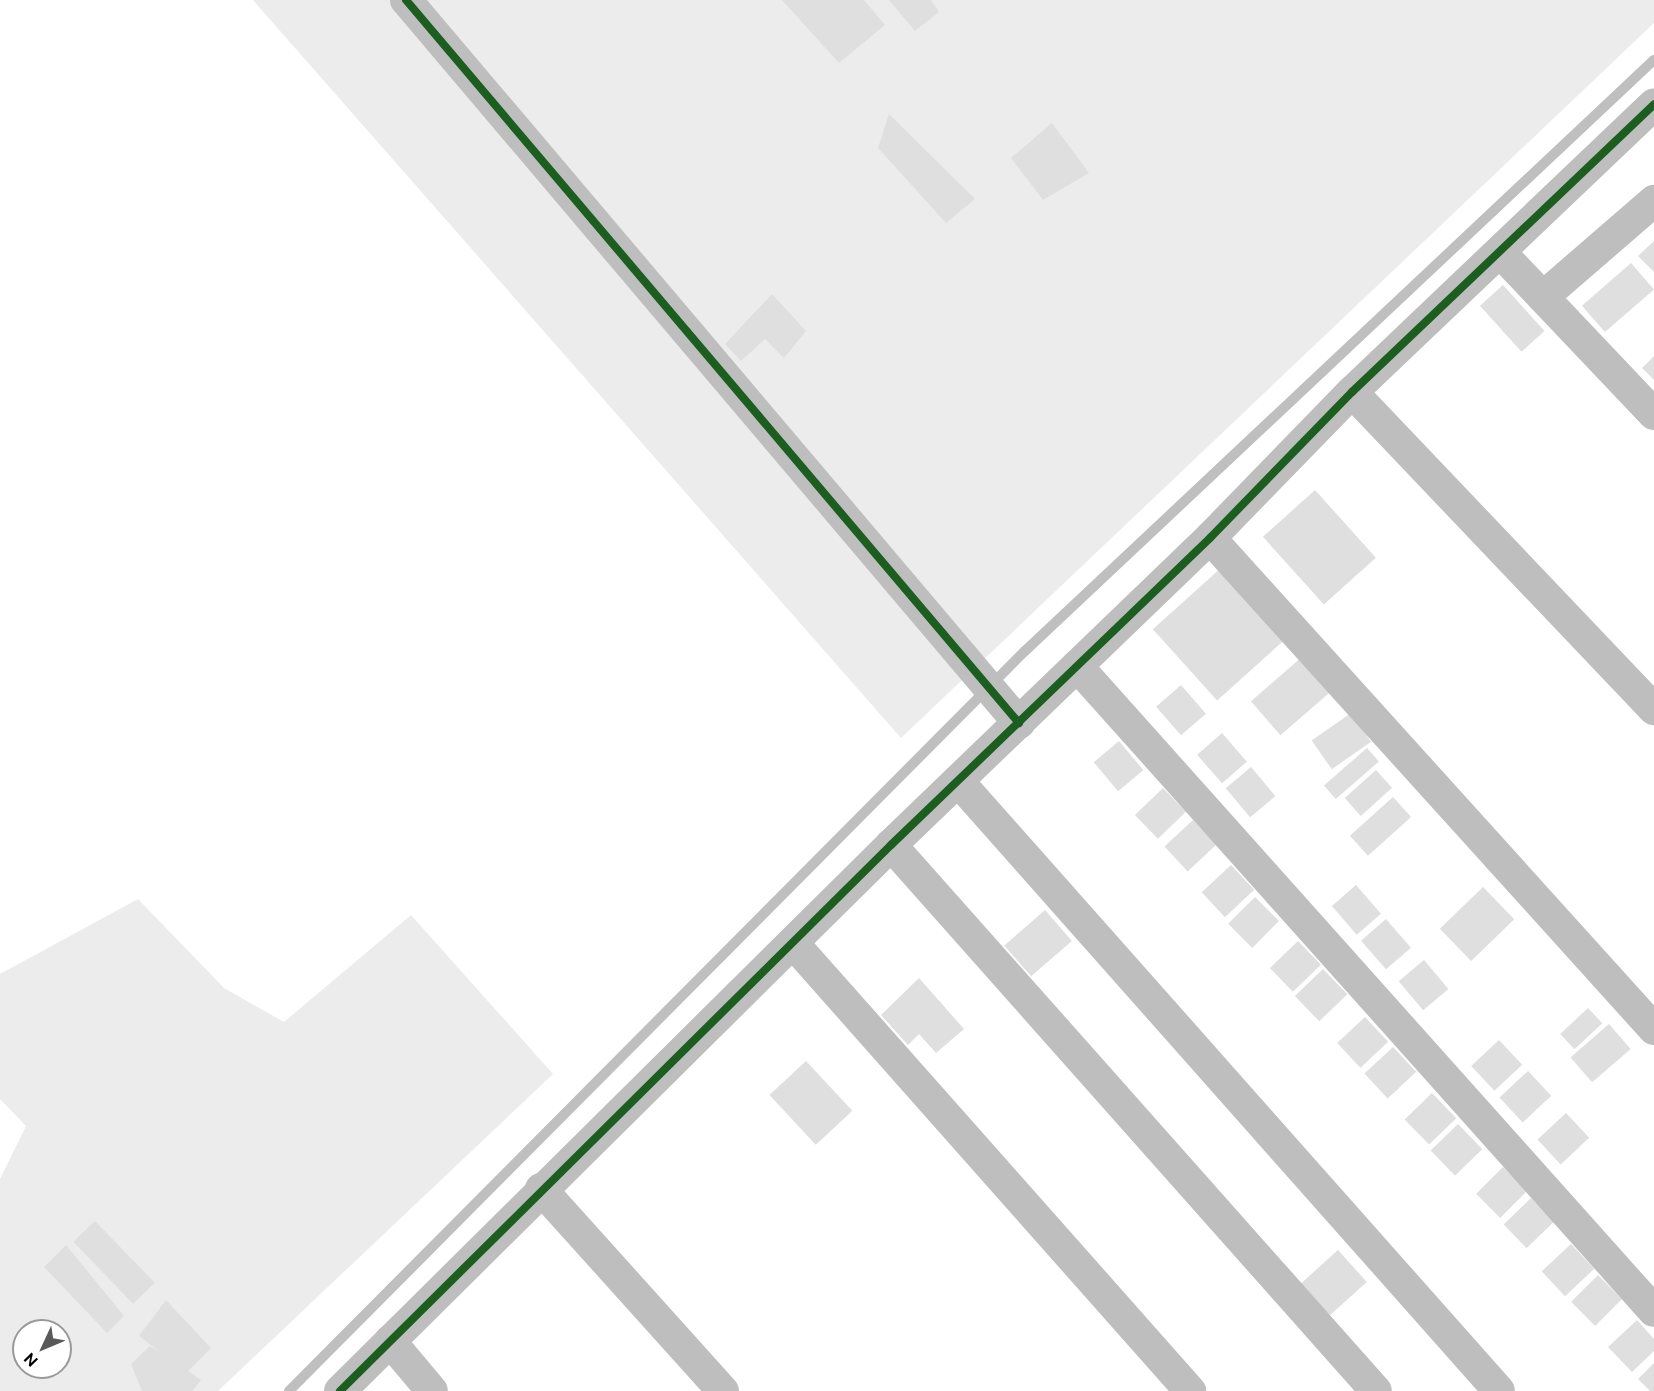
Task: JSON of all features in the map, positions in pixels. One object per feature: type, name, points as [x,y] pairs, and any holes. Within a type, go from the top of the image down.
[{"type":"street","points":[[406,0],[1011,714]]},
{"type":"street","points":[[340,1391],[541,1189],[891,844],[958,781],[1011,714],[1077,666],[1210,538],[1352,392],[1501,253],[1654,104]]},
{"type":"street","points":[[1543,297],[1654,201]]},
{"type":"street","points":[[1501,253],[1654,414]]},
{"type":"street","points":[[1352,392],[1654,709]]},
{"type":"street","points":[[1210,538],[1654,1029]]},
{"type":"street","points":[[1077,666],[1654,1311]]},
{"type":"street","points":[[958,781],[1499,1391]]},
{"type":"street","points":[[891,844],[1376,1391]]},
{"type":"street","points":[[793,943],[1190,1391]]},
{"type":"street","points":[[541,1189],[723,1391]]},
{"type":"street","points":[[390,1341],[432,1391]]},
{"type":"shaded area","points":[[253,0],[1654,0],[1654,23],[901,738]]},
{"type":"shaded area","points":[[138,899],[224,988],[284,1022],[411,915],[553,1074],[218,1391],[0,1391],[0,1179],[26,1126],[0,1099],[0,974]]},
{"type":"building","points":[[782,0],[864,0],[885,25],[839,63]]},
{"type":"building","points":[[889,0],[931,0],[939,12],[915,31]]},
{"type":"building","points":[[889,114],[975,199],[946,223],[878,148]]},
{"type":"building","points":[[1052,123],[1089,173],[1043,200],[1011,158]]},
{"type":"building","points":[[1654,241],[1654,272],[1638,256]]},
{"type":"building","points":[[1631,263],[1654,289],[1605,332],[1582,306]]},
{"type":"building","points":[[1503,285],[1544,331],[1521,352],[1480,306]]},
{"type":"building","points":[[772,294],[806,331],[784,358],[765,339],[741,361],[725,344]]},
{"type":"building","points":[[1654,356],[1654,380],[1642,368]]},
{"type":"building","points":[[1315,490],[1376,558],[1324,604],[1263,537]]},
{"type":"building","points":[[1222,567],[1286,638],[1217,701],[1153,629]]},
{"type":"building","points":[[1303,656],[1333,690],[1280,735],[1251,701]]},
{"type":"building","points":[[1181,685],[1206,714],[1181,735],[1156,707]]},
{"type":"building","points":[[1351,713],[1371,742],[1332,769],[1312,741]]},
{"type":"building","points":[[1222,733],[1247,762],[1222,783],[1197,755]]},
{"type":"building","points":[[1119,741],[1143,770],[1118,791],[1094,762]]},
{"type":"building","points":[[1367,748],[1379,762],[1336,799],[1324,785]]},
{"type":"building","points":[[1251,767],[1275,796],[1250,817],[1226,788]]},
{"type":"building","points":[[1376,770],[1392,788],[1361,816],[1345,798]]},
{"type":"building","points":[[1163,788],[1186,812],[1158,839],[1135,815]]},
{"type":"building","points":[[1393,797],[1411,817],[1368,856],[1350,836]]},
{"type":"building","points":[[1193,820],[1216,845],[1188,871],[1164,847]]},
{"type":"building","points":[[1231,865],[1254,890],[1225,917],[1202,892]]},
{"type":"building","points":[[1356,885],[1381,914],[1357,935],[1332,906]]},
{"type":"building","points":[[1483,887],[1514,919],[1471,961],[1440,929]]},
{"type":"building","points":[[1255,897],[1279,921],[1252,948],[1228,924]]},
{"type":"building","points":[[1045,910],[1072,941],[1031,976],[1004,945]]},
{"type":"building","points":[[1386,919],[1411,948],[1386,969],[1361,941]]},
{"type":"building","points":[[1298,941],[1321,965],[1293,992],[1270,968]]},
{"type":"building","points":[[1424,960],[1448,989],[1423,1010],[1399,981]]},
{"type":"building","points":[[1323,969],[1347,994],[1319,1021],[1295,996]]},
{"type":"building","points":[[919,978],[964,1029],[936,1053],[919,1034],[908,1045],[881,1015]]},
{"type":"building","points":[[1588,1008],[1602,1023],[1575,1049],[1560,1034]]},
{"type":"building","points":[[1365,1017],[1388,1042],[1360,1068],[1337,1043]]},
{"type":"building","points":[[1609,1024],[1631,1049],[1592,1082],[1571,1057]]},
{"type":"building","points":[[1499,1040],[1522,1065],[1494,1091],[1471,1066]]},
{"type":"building","points":[[1393,1047],[1416,1072],[1388,1098],[1364,1074]]},
{"type":"building","points":[[806,1061],[852,1111],[816,1145],[769,1095]]},
{"type":"building","points":[[1528,1071],[1551,1096],[1523,1122],[1499,1098]]},
{"type":"building","points":[[1432,1093],[1456,1118],[1429,1145],[1405,1119]]},
{"type":"building","points":[[1566,1113],[1589,1138],[1561,1164],[1537,1140]]},
{"type":"building","points":[[1458,1124],[1482,1149],[1455,1176],[1431,1150]]},
{"type":"building","points":[[1503,1167],[1527,1191],[1500,1218],[1476,1194]]},
{"type":"building","points":[[1531,1198],[1554,1222],[1527,1248],[1504,1224]]},
{"type":"building","points":[[95,1221],[155,1283],[133,1304],[73,1242]]},
{"type":"building","points":[[1571,1244],[1594,1269],[1565,1296],[1542,1271]]},
{"type":"building","points":[[66,1245],[124,1316],[107,1333],[44,1267]]},
{"type":"building","points":[[1338,1250],[1367,1282],[1330,1315],[1301,1283]]},
{"type":"building","points":[[1598,1275],[1622,1299],[1595,1326],[1571,1302]]},
{"type":"building","points":[[166,1300],[211,1348],[188,1371],[201,1380],[192,1391],[142,1391],[131,1364],[150,1346],[159,1351],[139,1336]]},
{"type":"building","points":[[1637,1320],[1654,1339],[1654,1351],[1632,1372],[1608,1347]]},
{"type":"building","points":[[1654,1363],[1654,1391],[1650,1391],[1638,1379]]},
{"type":"waterway","points":[[289,1391],[1025,651],[1654,60]]},
{"type":"cycle path","points":[[406,0],[1019,723]]},
{"type":"cycle path","points":[[340,1391],[891,845],[1210,538],[1352,392],[1654,104]]}]
